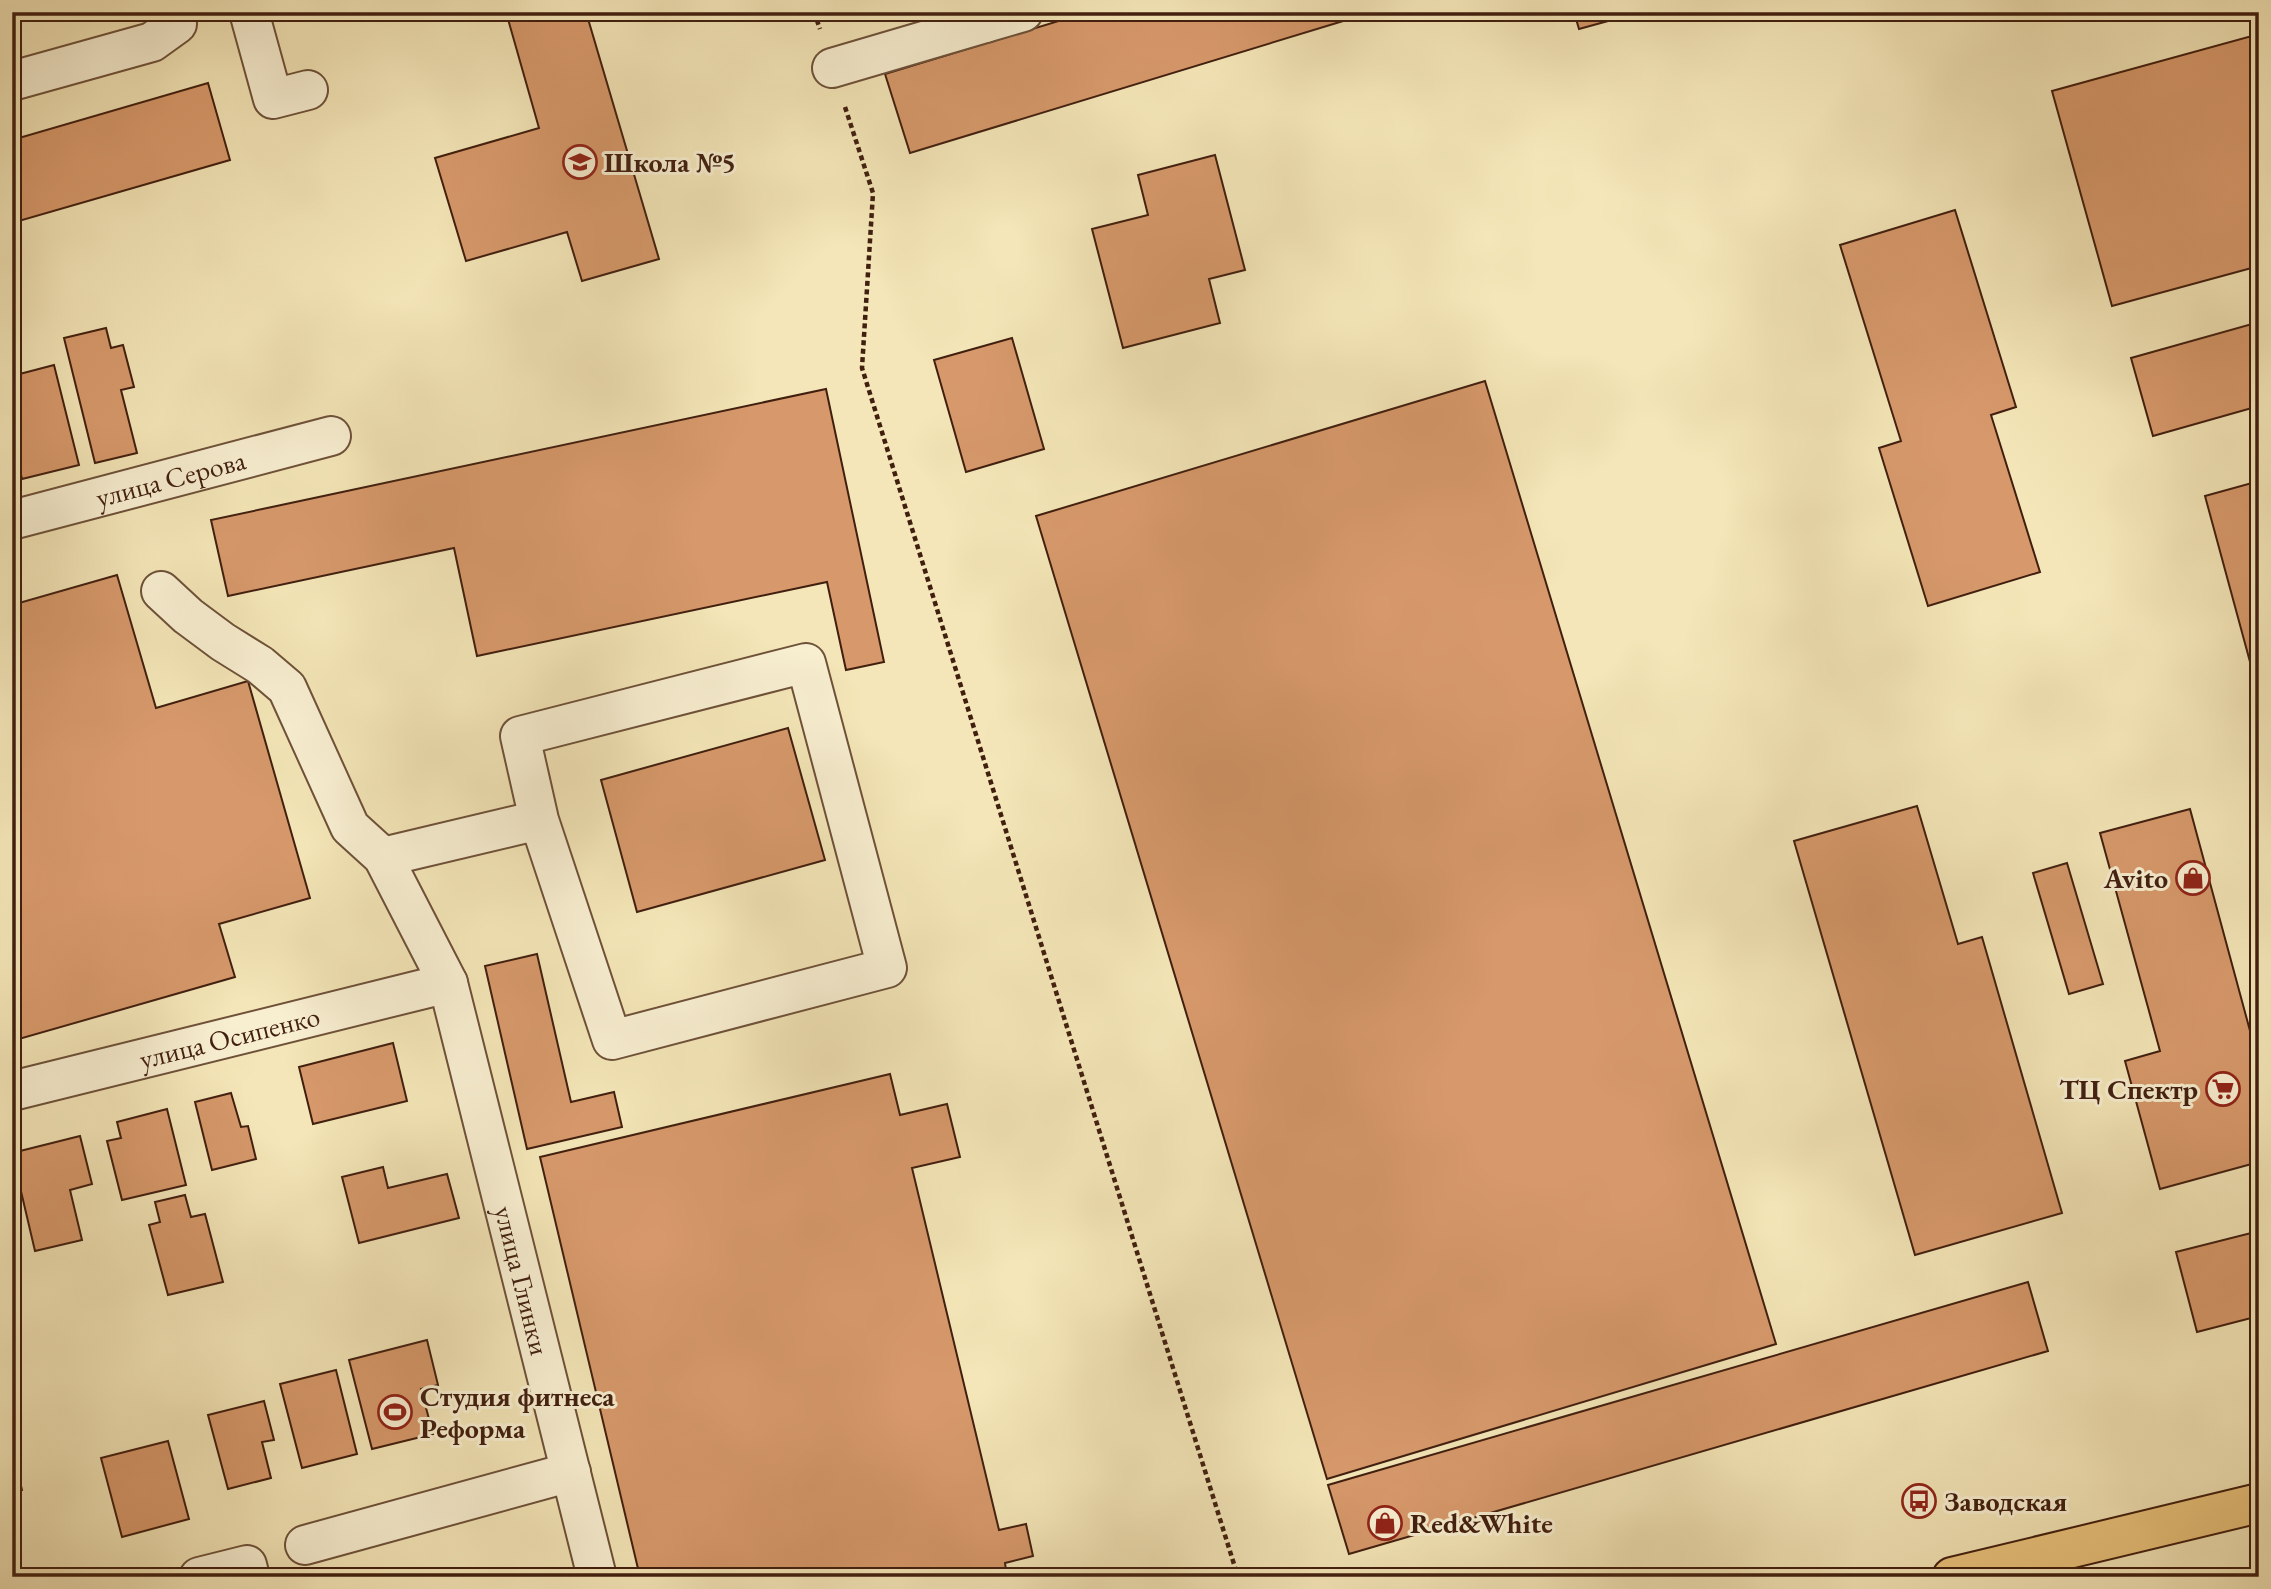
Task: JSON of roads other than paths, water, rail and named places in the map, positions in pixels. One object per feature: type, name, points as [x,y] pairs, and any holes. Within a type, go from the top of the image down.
[{"type":"main road","points":[[1952,1577],[2259,1503]]},
{"type":"street","points":[[12,82],[152,42],[177,24],[175,12]]},
{"type":"street","points":[[249,12],[273,99],[308,90]]},
{"type":"street","points":[[832,68],[984,18],[1023,12]]},
{"type":"street","name":"улица Серова","points":[[12,520],[331,436]]},
{"type":"street","name":"улица Глинки","points":[[161,592],[188,616],[223,642],[260,664],[288,688],[350,827],[383,858],[448,983],[597,1577]]},
{"type":"street","points":[[806,663],[887,968],[612,1040],[539,820],[520,736],[806,663]]},
{"type":"street","points":[[383,858],[539,820]]},
{"type":"street","name":"улица Осипенко","points":[[12,1091],[448,983]]},
{"type":"street","points":[[305,1545],[571,1472]]},
{"type":"street","points":[[199,1577],[247,1565],[250,1577]]},
{"type":"place","name":"Школа №5","points":[[580,162]]},
{"type":"place","name":"Avito","points":[[2193,878]]},
{"type":"place","name":"ТЦ Спектр","points":[[2223,1089]]},
{"type":"place","name":"Студия фитнеса Реформа","points":[[395,1412]]},
{"type":"place","name":"Заводская","points":[[1919,1501]]},
{"type":"place","name":"Red&White","points":[[1385,1523]]}]
